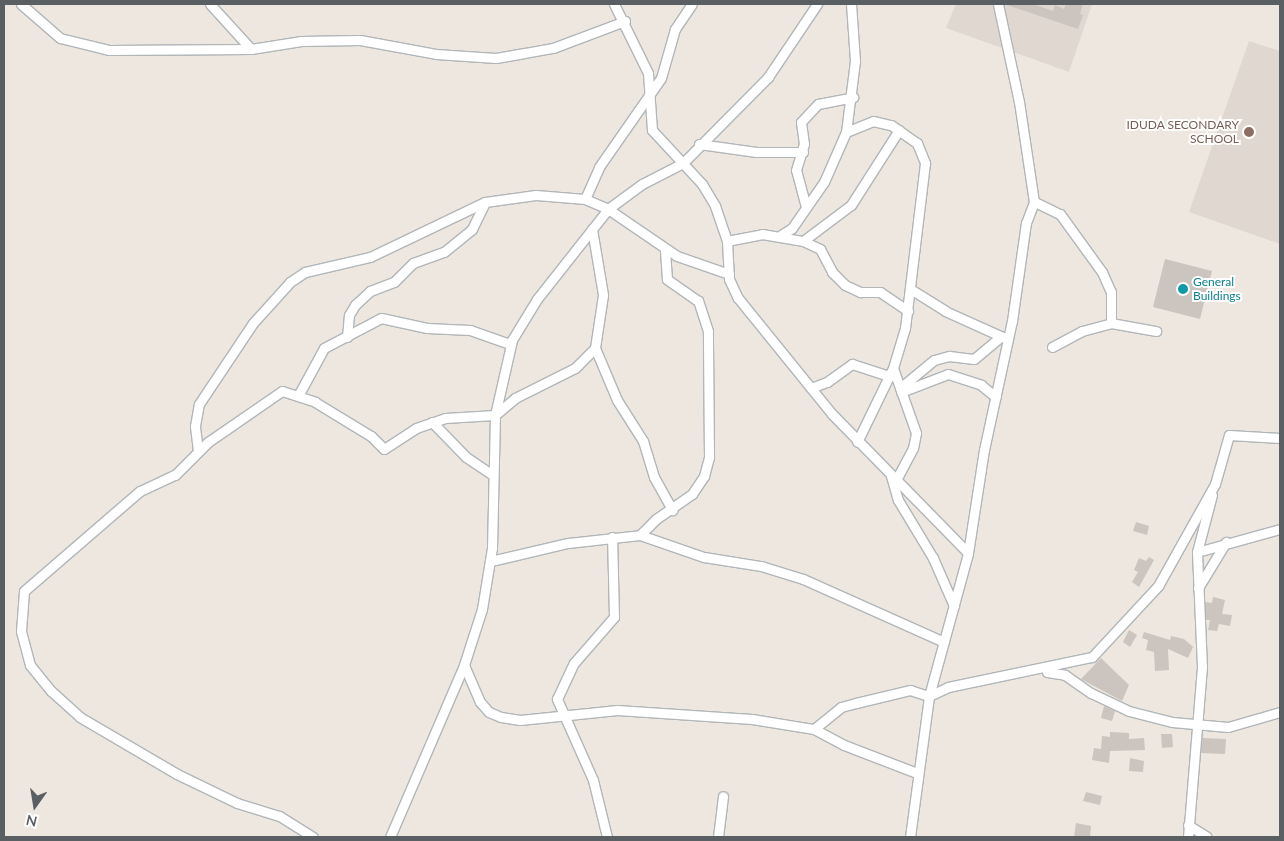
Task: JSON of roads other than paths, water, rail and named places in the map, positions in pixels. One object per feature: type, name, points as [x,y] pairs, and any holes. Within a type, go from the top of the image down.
[{"type":"street","points":[[21,4],[60,38],[109,50],[251,48],[324,40],[360,40],[436,54],[496,58],[553,48],[625,21]]},
{"type":"street","points":[[210,4],[251,48]]},
{"type":"street","points":[[614,4],[625,21],[642,56],[650,94],[652,130],[683,163],[715,206],[727,241],[729,274],[738,298],[857,442],[968,553]]},
{"type":"street","points":[[585,199],[599,167],[661,78],[675,29],[692,4]]},
{"type":"street","points":[[390,837],[464,665],[482,610],[491,561],[495,415],[510,344],[537,299],[608,209],[642,184],[683,163],[768,77],[817,4]]},
{"type":"street","points":[[782,235],[792,228],[828,175],[846,132],[853,98],[855,49],[851,4]]},
{"type":"street","points":[[910,837],[917,773],[929,696],[968,553],[996,397],[1004,337],[1026,223],[1034,202],[1021,110],[998,4]]},
{"type":"street","points":[[806,207],[796,170],[803,152],[800,130],[803,118],[818,104],[853,98]]},
{"type":"street","points":[[846,132],[873,121],[899,130],[917,143],[925,163],[908,312],[892,372],[857,442]]},
{"type":"street","points":[[803,241],[851,205],[899,130]]},
{"type":"street","points":[[700,144],[756,152],[803,152]]},
{"type":"street","points":[[198,452],[195,426],[199,404],[253,323],[290,282],[306,272],[370,257],[485,202],[536,195],[585,199],[608,209],[665,250],[729,274]]},
{"type":"street","points":[[347,337],[349,315],[355,305],[370,291],[394,282],[414,263],[444,252],[472,229],[485,202]]},
{"type":"street","points":[[1036,203],[1060,214],[1099,268],[1111,292],[1111,323]]},
{"type":"street","points":[[592,229],[603,294],[595,348],[617,400],[643,442],[654,476],[672,510]]},
{"type":"street","points":[[727,241],[753,235],[782,235],[803,241],[826,255],[832,272],[844,285],[860,292],[880,292],[908,312]]},
{"type":"street","points":[[640,536],[656,519],[672,510],[692,494],[708,468],[708,337],[698,301],[667,279],[665,250]]},
{"type":"street","points":[[912,290],[945,311],[1004,337]]},
{"type":"street","points":[[299,394],[323,348],[386,317],[427,328],[470,330],[510,344]]},
{"type":"street","points":[[1052,346],[1082,330],[1111,323],[1156,331]]},
{"type":"street","points":[[901,390],[934,360],[949,356],[974,359],[1004,337]]},
{"type":"street","points":[[495,415],[498,408],[515,398],[575,368],[595,348]]},
{"type":"street","points":[[811,388],[833,379],[848,365],[892,372]]},
{"type":"street","points":[[892,372],[901,390],[916,433],[913,448],[893,478],[898,500],[934,558],[954,606]]},
{"type":"street","points":[[901,390],[948,374],[981,384],[996,397]]},
{"type":"street","points":[[313,837],[279,816],[237,803],[170,770],[80,717],[50,691],[26,653],[20,617],[24,591],[140,491],[175,475],[198,452],[278,393],[299,394],[351,422],[383,449],[432,422],[461,415],[495,415]]},
{"type":"street","points":[[432,422],[466,457],[493,475]]},
{"type":"street","points":[[1188,837],[1194,725],[1202,667],[1197,552],[1229,434],[1280,438]]},
{"type":"street","points":[[814,729],[841,707],[856,703],[910,690],[929,696],[948,687],[1040,671],[1092,657],[1132,618],[1158,586],[1215,484]]},
{"type":"street","points":[[1197,552],[1226,542],[1280,528]]},
{"type":"street","points":[[491,561],[612,537],[640,536],[704,557],[761,566],[803,579],[944,642]]},
{"type":"street","points":[[607,837],[593,780],[560,713],[558,695],[568,673],[614,617],[612,537]]},
{"type":"street","points":[[1198,588],[1226,542]]},
{"type":"street","points":[[464,665],[480,702],[494,715],[520,720],[560,713],[650,712],[752,718],[814,729],[844,745],[917,773]]},
{"type":"street","points":[[1040,671],[1065,675],[1091,693],[1129,711],[1194,725],[1228,727],[1280,712]]},
{"type":"street","points":[[718,837],[723,796]]},
{"type":"street","points":[[1188,825],[1207,837]]},
{"type":"place","name":"IDUDA SECONDARY SCHOOL","points":[[1249,132]]},
{"type":"place","name":"General Buildings","points":[[1183,289]]}]
